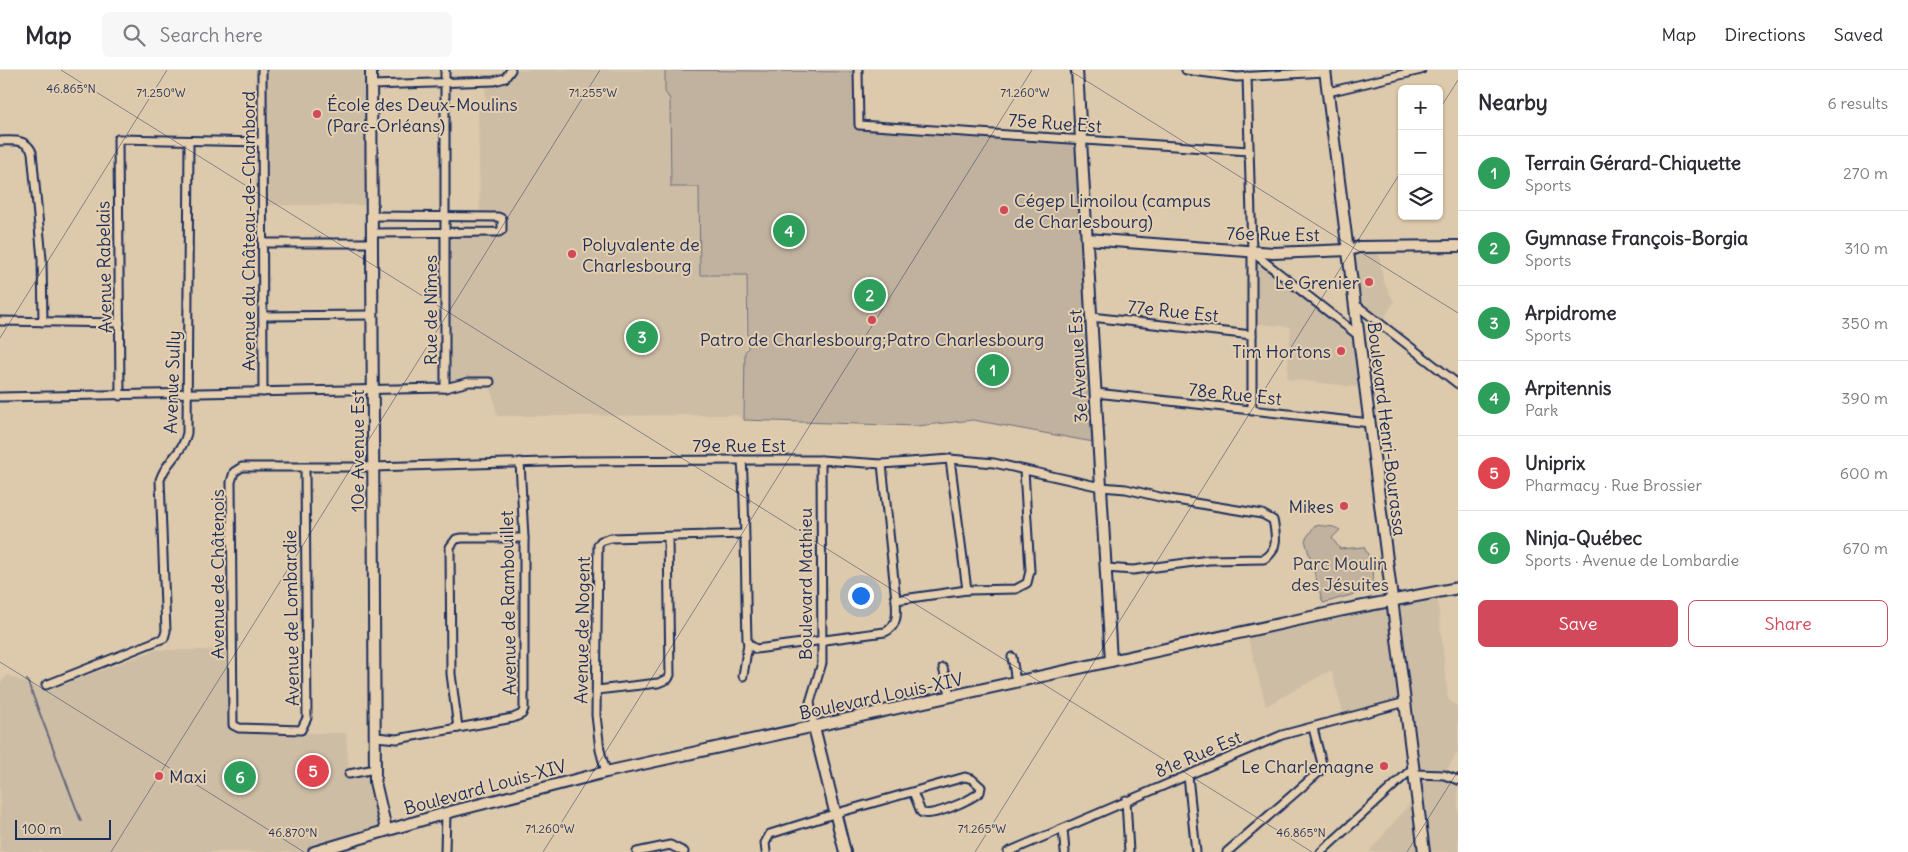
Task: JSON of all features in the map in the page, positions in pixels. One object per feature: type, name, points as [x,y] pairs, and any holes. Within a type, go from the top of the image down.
[{"type":"main road","name":"10e Avenue Est","points":[[371,70],[375,770],[379,807],[386,830]]},
{"type":"main road","name":"3e Avenue Est","points":[[1077,70],[1112,660]]},
{"type":"main road","name":"Boulevard Henri-Bourassa","points":[[1325,71],[1424,852]]},
{"type":"main road","name":"76e Rue Est","points":[[1087,239],[1252,252],[1348,250],[1359,247],[1458,246]]},
{"type":"main road","name":"Boulevard Louis-XIV","points":[[314,852],[446,813],[606,772],[1112,660],[1458,588]]},
{"type":"main road","name":"Boulevard Mathieu","points":[[814,727],[846,852]]},
{"type":"street","name":"Avenue du Château-de-Chambord","points":[[262,70],[263,392]]},
{"type":"street","name":"Rue de Nîmes","points":[[445,70],[445,388]]},
{"type":"street","points":[[372,85],[494,81],[505,78],[511,70]]},
{"type":"street","name":"75e Rue Est","points":[[858,70],[859,125],[1249,151]]},
{"type":"street","points":[[1186,70],[1247,76],[1325,71]]},
{"type":"street","points":[[1328,92],[1420,70]]},
{"type":"street","points":[[1247,76],[1252,252],[1252,411]]},
{"type":"street","name":"Avenue Rabelais","points":[[120,396],[118,139],[189,141]]},
{"type":"street","points":[[0,141],[23,142],[32,152],[42,259],[42,322]]},
{"type":"street","points":[[189,141],[262,142]]},
{"type":"street","name":"Avenue Sully","points":[[46,685],[164,638],[166,631],[160,480],[165,469],[180,451],[186,439],[188,394],[189,141]]},
{"type":"street","points":[[263,243],[499,232],[502,225],[502,220],[498,217],[372,216]]},
{"type":"street","points":[[1252,252],[1359,336]]},
{"type":"street","points":[[1355,304],[1458,384]]},
{"type":"street","points":[[263,316],[372,315]]},
{"type":"street","name":"77e Rue Est","points":[[1091,317],[1252,335]]},
{"type":"street","points":[[0,321],[120,322]]},
{"type":"street","name":"Rue de Nîmes","points":[[0,397],[445,388],[469,382],[490,382]]},
{"type":"street","name":"78e Rue Est","points":[[1096,393],[1370,423]]},
{"type":"street","points":[[742,460],[745,498],[744,534],[748,644],[743,676]]},
{"type":"street","name":"79e Rue Est","points":[[373,467],[520,462],[821,460],[882,464],[950,460],[994,463],[1101,487],[1126,489],[1164,498],[1262,514],[1273,520],[1276,544],[1270,556],[1255,560],[1209,560],[1132,570],[1106,568]]},
{"type":"street","name":"Boulevard Mathieu","points":[[814,727],[810,702],[822,663],[821,460]]},
{"type":"street","points":[[950,460],[967,590]]},
{"type":"street","name":"Avenue de Rambouillet","points":[[376,737],[397,739],[514,718],[522,714],[524,709],[524,538],[520,462]]},
{"type":"street","points":[[748,644],[756,649],[762,649],[822,642],[890,629],[897,615],[882,464]]},
{"type":"street","name":"Avenue de Châtenois","points":[[235,726],[233,721],[232,476],[242,467],[373,467]]},
{"type":"street","name":"Avenue de Lombardie","points":[[235,726],[246,729],[301,730],[307,718],[305,467]]},
{"type":"street","points":[[896,600],[967,590],[1016,589],[1030,578],[1024,470]]},
{"type":"street","name":"Avenue de Nogent","points":[[606,772],[600,750],[596,715],[598,545],[601,541],[611,538],[744,534]]},
{"type":"street","points":[[597,690],[658,683],[668,679],[670,676],[668,537]]},
{"type":"street","points":[[458,728],[451,674],[450,547],[456,539],[462,538],[524,538]]},
{"type":"street","points":[[1012,657],[1016,682]]},
{"type":"street","points":[[943,668],[951,697]]},
{"type":"street","name":"81e Rue Est","points":[[1008,852],[1282,735],[1406,702]]},
{"type":"street","points":[[1227,852],[1319,772],[1322,764],[1313,728]]},
{"type":"street","points":[[348,774],[375,770]]},
{"type":"street","points":[[1321,852],[1413,771],[1444,775],[1458,780]]},
{"type":"street","points":[[1188,776],[1196,852]]},
{"type":"street","points":[[766,852],[765,843],[770,834],[836,813],[965,777],[972,779],[981,787],[980,792],[974,798],[930,815],[921,812],[913,792]]},
{"type":"street","points":[[1126,800],[1129,852]]},
{"type":"street","points":[[445,852],[446,813]]},
{"type":"street","points":[[1063,829],[1065,852]]},
{"type":"street","points":[[637,852],[670,845],[684,852]]},
{"type":"shaded area","name":"École des Deux-Moulins (Parc-Orléans)","points":[[262,70],[371,70],[371,205],[263,205]]},
{"type":"shaded area","name":"Polyvalente de Charlesbourg","points":[[511,70],[665,70],[665,91],[670,99],[671,187],[699,187],[700,275],[747,275],[744,420],[737,415],[497,416],[490,382],[445,388],[446,233],[499,232],[502,220],[480,217],[478,103],[486,103],[485,82],[494,81]]},
{"type":"shaded area","points":[[1378,247],[1383,280],[1394,302],[1381,324],[1355,304],[1349,250]]},
{"type":"shaded area","points":[[1252,252],[1359,336],[1366,388],[1287,379],[1291,327],[1252,323]]},
{"type":"shaded area","points":[[1437,593],[1448,699],[1458,707],[1458,752],[1444,774],[1458,780],[1458,852],[1369,852],[1416,796],[1406,702],[1345,719],[1331,670],[1266,706],[1246,631]]},
{"type":"shaded area","points":[[156,650],[232,650],[233,725],[301,730],[308,733],[346,733],[349,773],[375,769],[386,829],[314,852],[0,852],[0,684],[7,675],[46,691]]},
{"type":"green space","points":[[665,70],[858,72],[859,125],[1081,140],[1099,443],[973,420],[917,426],[744,420],[745,352],[748,348],[747,275],[700,275],[699,187],[671,187],[670,99],[665,92]]},
{"type":"green space","name":"Parc Moulin des Jésuites","points":[[1315,525],[1334,527],[1340,530],[1332,538],[1340,549],[1364,547],[1374,577],[1372,589],[1323,603],[1305,540]]},
{"type":"waterway","points":[[27,680],[81,821]]},
{"type":"place","name":"École des Deux-Moulins (Parc-Orléans)","points":[[317,114]]},
{"type":"place","name":"Cégep Limoilou (campus de Charlesbourg)","points":[[1004,210]]},
{"type":"place","name":"Arpitennis","points":[[789,231]]},
{"type":"place","name":"Polyvalente de Charlesbourg","points":[[572,254]]},
{"type":"place","name":"Le Grenier","points":[[1369,282]]},
{"type":"place","name":"Gymnase François-Borgia","points":[[870,295]]},
{"type":"place","name":"Patro de Charlesbourg;Patro Charlesbourg","points":[[872,320]]},
{"type":"place","name":"Arpidrome","points":[[642,337]]},
{"type":"place","name":"Tim Hortons","points":[[1341,351]]},
{"type":"place","name":"Terrain Gérard-Chiquette","points":[[993,370]]},
{"type":"place","name":"Mikes","points":[[1344,506]]},
{"type":"place","name":"Le Charlemagne","points":[[1384,766]]},
{"type":"place","name":"Uniprix","points":[[313,771]]},
{"type":"place","name":"Maxi","points":[[159,776]]},
{"type":"place","name":"Ninja-Québec","points":[[240,777]]}]
